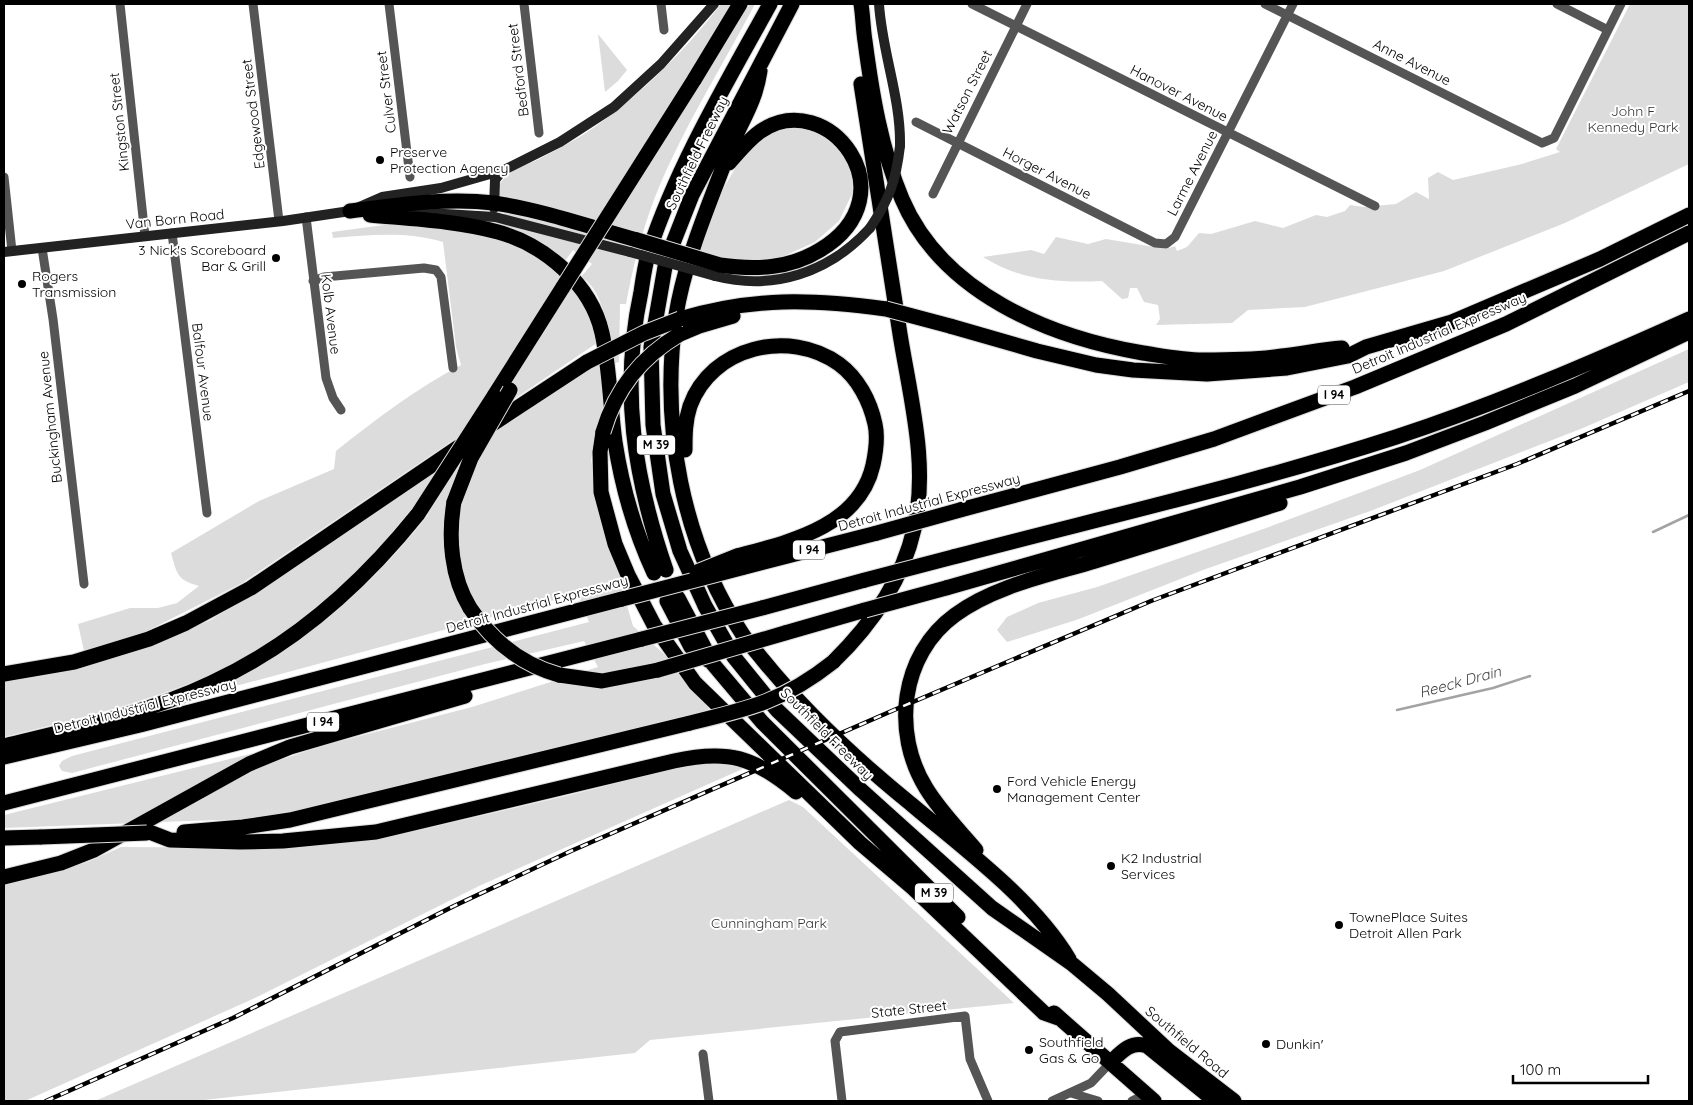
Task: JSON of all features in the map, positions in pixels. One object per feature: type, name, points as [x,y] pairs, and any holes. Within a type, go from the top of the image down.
[{"type":"highway","points":[[4,746],[85,725],[171,699],[210,684],[253,662],[286,641],[347,593],[393,546],[418,514],[551,307],[740,4]]},
{"type":"highway","name":"Southfield Freeway","points":[[370,215],[459,225],[499,232],[524,242],[546,254],[564,269],[580,288],[595,311],[602,332],[622,479],[640,541],[660,571],[637,466],[630,369],[635,320],[649,253],[666,206],[715,104],[770,4]]},
{"type":"highway","name":"Southfield Freeway","points":[[792,4],[692,195],[666,261],[651,347],[653,425],[663,494],[680,551],[705,606],[734,657],[777,710],[860,790],[992,908],[1071,963],[1120,1005]]},
{"type":"highway","points":[[4,838],[149,833],[243,827],[290,820],[737,712],[783,696],[809,681],[833,662],[866,628],[890,591],[907,556],[919,496],[916,432],[858,59],[855,4]]},
{"type":"highway","points":[[861,4],[866,50],[883,144],[902,200],[920,231],[940,256],[989,298],[1018,314],[1074,336],[1130,350],[1201,360],[1240,360],[1366,347],[1452,322],[1600,259],[1689,215]]},
{"type":"highway","points":[[762,60],[757,93],[728,154],[686,266],[676,315],[672,362],[673,416],[681,482],[702,556],[744,637],[782,683],[836,738],[993,873],[1055,936],[1071,963]]},
{"type":"highway","points":[[350,211],[430,202],[557,218],[634,246],[717,271],[764,268],[796,261],[817,252],[834,240],[848,226],[858,204],[861,186],[856,163],[846,145],[823,128],[806,122],[777,123],[761,131],[738,153],[722,172]]},
{"type":"highway","name":"Detroit Industrial Expressway","points":[[4,757],[140,725],[622,599],[667,596],[739,562],[877,532],[1120,467],[1214,439],[1355,387],[1506,324],[1689,233]]},
{"type":"highway","points":[[4,674],[74,662],[120,649],[179,626],[220,606],[283,566],[524,402],[587,362],[644,333],[680,319],[766,302],[793,300],[856,305],[886,309],[1037,351],[1096,365],[1170,373],[1207,374],[1287,368],[1348,356],[1366,347]]},
{"type":"highway","points":[[856,305],[794,307],[758,311],[722,318],[680,334],[647,357],[620,390],[609,412],[603,432],[599,472],[606,514],[615,544],[628,575],[654,624],[695,683],[860,843]]},
{"type":"highway","points":[[551,307],[535,343],[463,474],[454,502],[450,541],[462,595],[479,622],[508,651],[531,664],[559,675],[586,680],[621,679],[1300,487],[1406,453],[1566,389],[1689,332]]},
{"type":"highway","name":"I 94","points":[[4,803],[508,674],[1271,474],[1396,437],[1564,374],[1689,319]]},
{"type":"highway","points":[[739,562],[814,531],[833,520],[852,506],[871,474],[876,452],[877,430],[872,409],[863,391],[852,377],[839,364],[821,354],[803,348],[778,345],[758,347],[737,355],[708,376],[691,404],[685,424],[685,450],[690,484],[702,536],[728,599],[756,651]]},
{"type":"highway","points":[[993,873],[990,866],[926,789],[910,753],[905,719],[910,679],[929,642],[941,627],[955,615],[999,592],[1278,503],[1371,471],[1406,453]]},
{"type":"highway","name":"M 39","points":[[667,596],[691,647],[713,664],[762,722],[1061,1019],[1150,1098]]},
{"type":"highway","points":[[4,877],[61,863],[94,850],[249,764],[290,747],[476,692],[508,674]]},
{"type":"highway","points":[[149,833],[170,840],[240,842],[283,841],[376,832],[690,757],[715,754],[739,757],[777,776],[860,843],[913,888],[1044,1013],[1061,1019]]},
{"type":"highway","name":"Southfield Road","points":[[1120,1005],[1169,1051],[1234,1101]]},
{"type":"highway","points":[[1111,1062],[1127,1048],[1141,1044],[1148,1046],[1215,1101]]},
{"type":"main road","name":"Van Born Road","points":[[8,252],[279,222],[350,211],[382,197],[441,188],[504,170],[560,142],[620,102],[661,64],[714,4]]},
{"type":"main road","points":[[717,271],[750,283],[783,280],[801,274],[832,260],[850,248],[870,228],[886,204],[893,186],[900,146],[899,114],[880,20],[879,4]]},
{"type":"main road","points":[[494,210],[495,180],[504,170]]},
{"type":"main road","name":"Van Born Road","points":[[350,211],[370,215],[494,210]]},
{"type":"street","name":"Kingston Street","points":[[120,4],[146,236]]},
{"type":"street","name":"Edgewood Street","points":[[254,4],[279,222]]},
{"type":"street","name":"Culver Street","points":[[389,4],[410,177]]},
{"type":"street","name":"Bedford Street","points":[[524,4],[539,133]]},
{"type":"street","points":[[661,4],[664,30]]},
{"type":"street","name":"Hanover Avenue","points":[[972,4],[1374,206]]},
{"type":"street","name":"Watson Street","points":[[933,194],[1027,4]]},
{"type":"street","name":"Anne Avenue","points":[[1265,4],[1537,142],[1546,142],[1554,138],[1608,30]]},
{"type":"street","name":"Larme Avenue","points":[[1166,244],[1175,237],[1293,4]]},
{"type":"street","points":[[1557,4],[1608,30],[1621,4]]},
{"type":"street","name":"Horger Avenue","points":[[916,122],[1155,243],[1166,244]]},
{"type":"street","points":[[4,177],[8,252]]},
{"type":"street","name":"Kolb Avenue","points":[[306,217],[326,378],[330,393],[341,410]]},
{"type":"street","name":"Balfour Avenue","points":[[172,233],[207,514]]},
{"type":"street","name":"Buckingham Avenue","points":[[42,248],[53,319],[84,584]]},
{"type":"street","points":[[313,281],[324,277],[424,268],[436,270],[441,277],[453,368]]},
{"type":"street","name":"State Street","points":[[842,1101],[835,1041],[840,1032],[965,1016],[970,1059],[988,1101]]},
{"type":"street","points":[[703,1054],[709,1101]]},
{"type":"street","points":[[1052,1101],[1071,1094],[1091,1083],[1111,1062]]},
{"type":"street","points":[[1071,1094],[1098,1101]]},
{"type":"street","points":[[1132,1101],[1150,1098]]},
{"type":"green space","points":[[721,4],[738,4],[746,9],[750,4],[755,4],[686,130],[661,182],[643,231],[626,304],[620,304],[619,362],[615,363],[609,328],[601,303],[589,283],[581,277],[592,264],[573,250],[565,261],[502,229],[506,203],[499,200],[499,185],[513,171],[570,142],[614,113],[663,70]]},
{"type":"green space","name":"John F Kennedy Park","points":[[1630,4],[1689,4],[1689,164],[1565,223],[1444,271],[1305,307],[1248,310],[1232,323],[1156,325],[1160,319],[1158,305],[1144,302],[1137,288],[1130,288],[1128,298],[1122,299],[1102,281],[1056,281],[1026,276],[983,257],[1031,250],[1044,254],[1056,237],[1088,244],[1106,239],[1166,249],[1175,246],[1177,251],[1187,247],[1199,233],[1211,234],[1255,221],[1283,228],[1316,215],[1327,217],[1345,211],[1350,205],[1364,207],[1396,204],[1416,192],[1429,199],[1428,178],[1438,172],[1453,180],[1522,164],[1560,152],[1556,149]]},
{"type":"green space","points":[[598,34],[627,70],[605,92]]},
{"type":"green space","points":[[791,127],[813,130],[835,142],[853,171],[852,194],[839,221],[815,242],[771,262],[731,262],[698,253],[714,208],[739,163],[759,140],[774,132]]},
{"type":"green space","points":[[417,224],[478,234],[531,252],[552,266],[571,286],[586,311],[597,343],[242,583],[145,632],[84,651],[78,624],[130,608],[158,608],[177,603],[199,586],[186,581],[179,575],[171,553],[259,501],[334,469],[336,451],[397,405],[461,365],[456,347],[443,242],[402,235],[333,238],[332,232],[384,225]]},
{"type":"green space","points":[[1689,349],[1689,382],[1583,428],[1373,510],[1203,570],[1079,619],[1007,642],[997,630],[1007,617],[1038,603],[1097,587],[1269,527],[1420,470]]},
{"type":"green space","points":[[601,362],[605,403],[600,415],[591,460],[601,519],[622,577],[620,582],[633,626],[664,654],[706,701],[709,710],[297,811],[250,819],[159,822],[262,766],[325,745],[472,707],[598,667],[584,641],[485,664],[72,773],[62,771],[59,766],[62,761],[72,756],[589,622],[577,594],[210,693],[210,690],[284,650],[305,636],[343,605],[396,553],[428,515],[413,507],[345,585],[299,625],[261,649],[221,670],[136,702],[4,737],[4,680],[146,647],[211,620]]},
{"type":"green space","points":[[254,753],[136,823],[4,828],[4,815]]},
{"type":"green space","points":[[699,762],[747,767],[479,886],[255,998],[25,1101],[4,1101],[4,885],[88,862],[121,847],[294,848],[407,833],[574,794]]},
{"type":"green space","name":"Cunningham Park","points":[[789,800],[803,807],[1014,1003],[650,1040],[635,1053],[195,1101],[95,1101]]},
{"type":"waterway","name":"Reeck Drain","points":[[1653,532],[1689,515]]},
{"type":"waterway","name":"Reeck Drain","points":[[1397,710],[1493,688],[1530,676]]},
{"type":"railway","points":[[46,1101],[233,1018],[454,906],[571,851],[894,710],[1151,601],[1517,464],[1689,391]]},
{"type":"place","name":"Preserve Protection Agency","points":[[380,160]]},
{"type":"place","name":"3 Nick's Scoreboard Bar & Grill","points":[[276,258]]},
{"type":"place","name":"Rogers Transmission","points":[[22,284]]},
{"type":"place","name":"Ford Vehicle Energy Management Center","points":[[997,789]]},
{"type":"place","name":"K2 Industrial Services","points":[[1111,866]]},
{"type":"place","name":"TownePlace Suites Detroit Allen Park","points":[[1339,925]]},
{"type":"place","name":"Dunkin'","points":[[1266,1044]]},
{"type":"place","name":"Southfield Gas & Go","points":[[1029,1050]]}]
